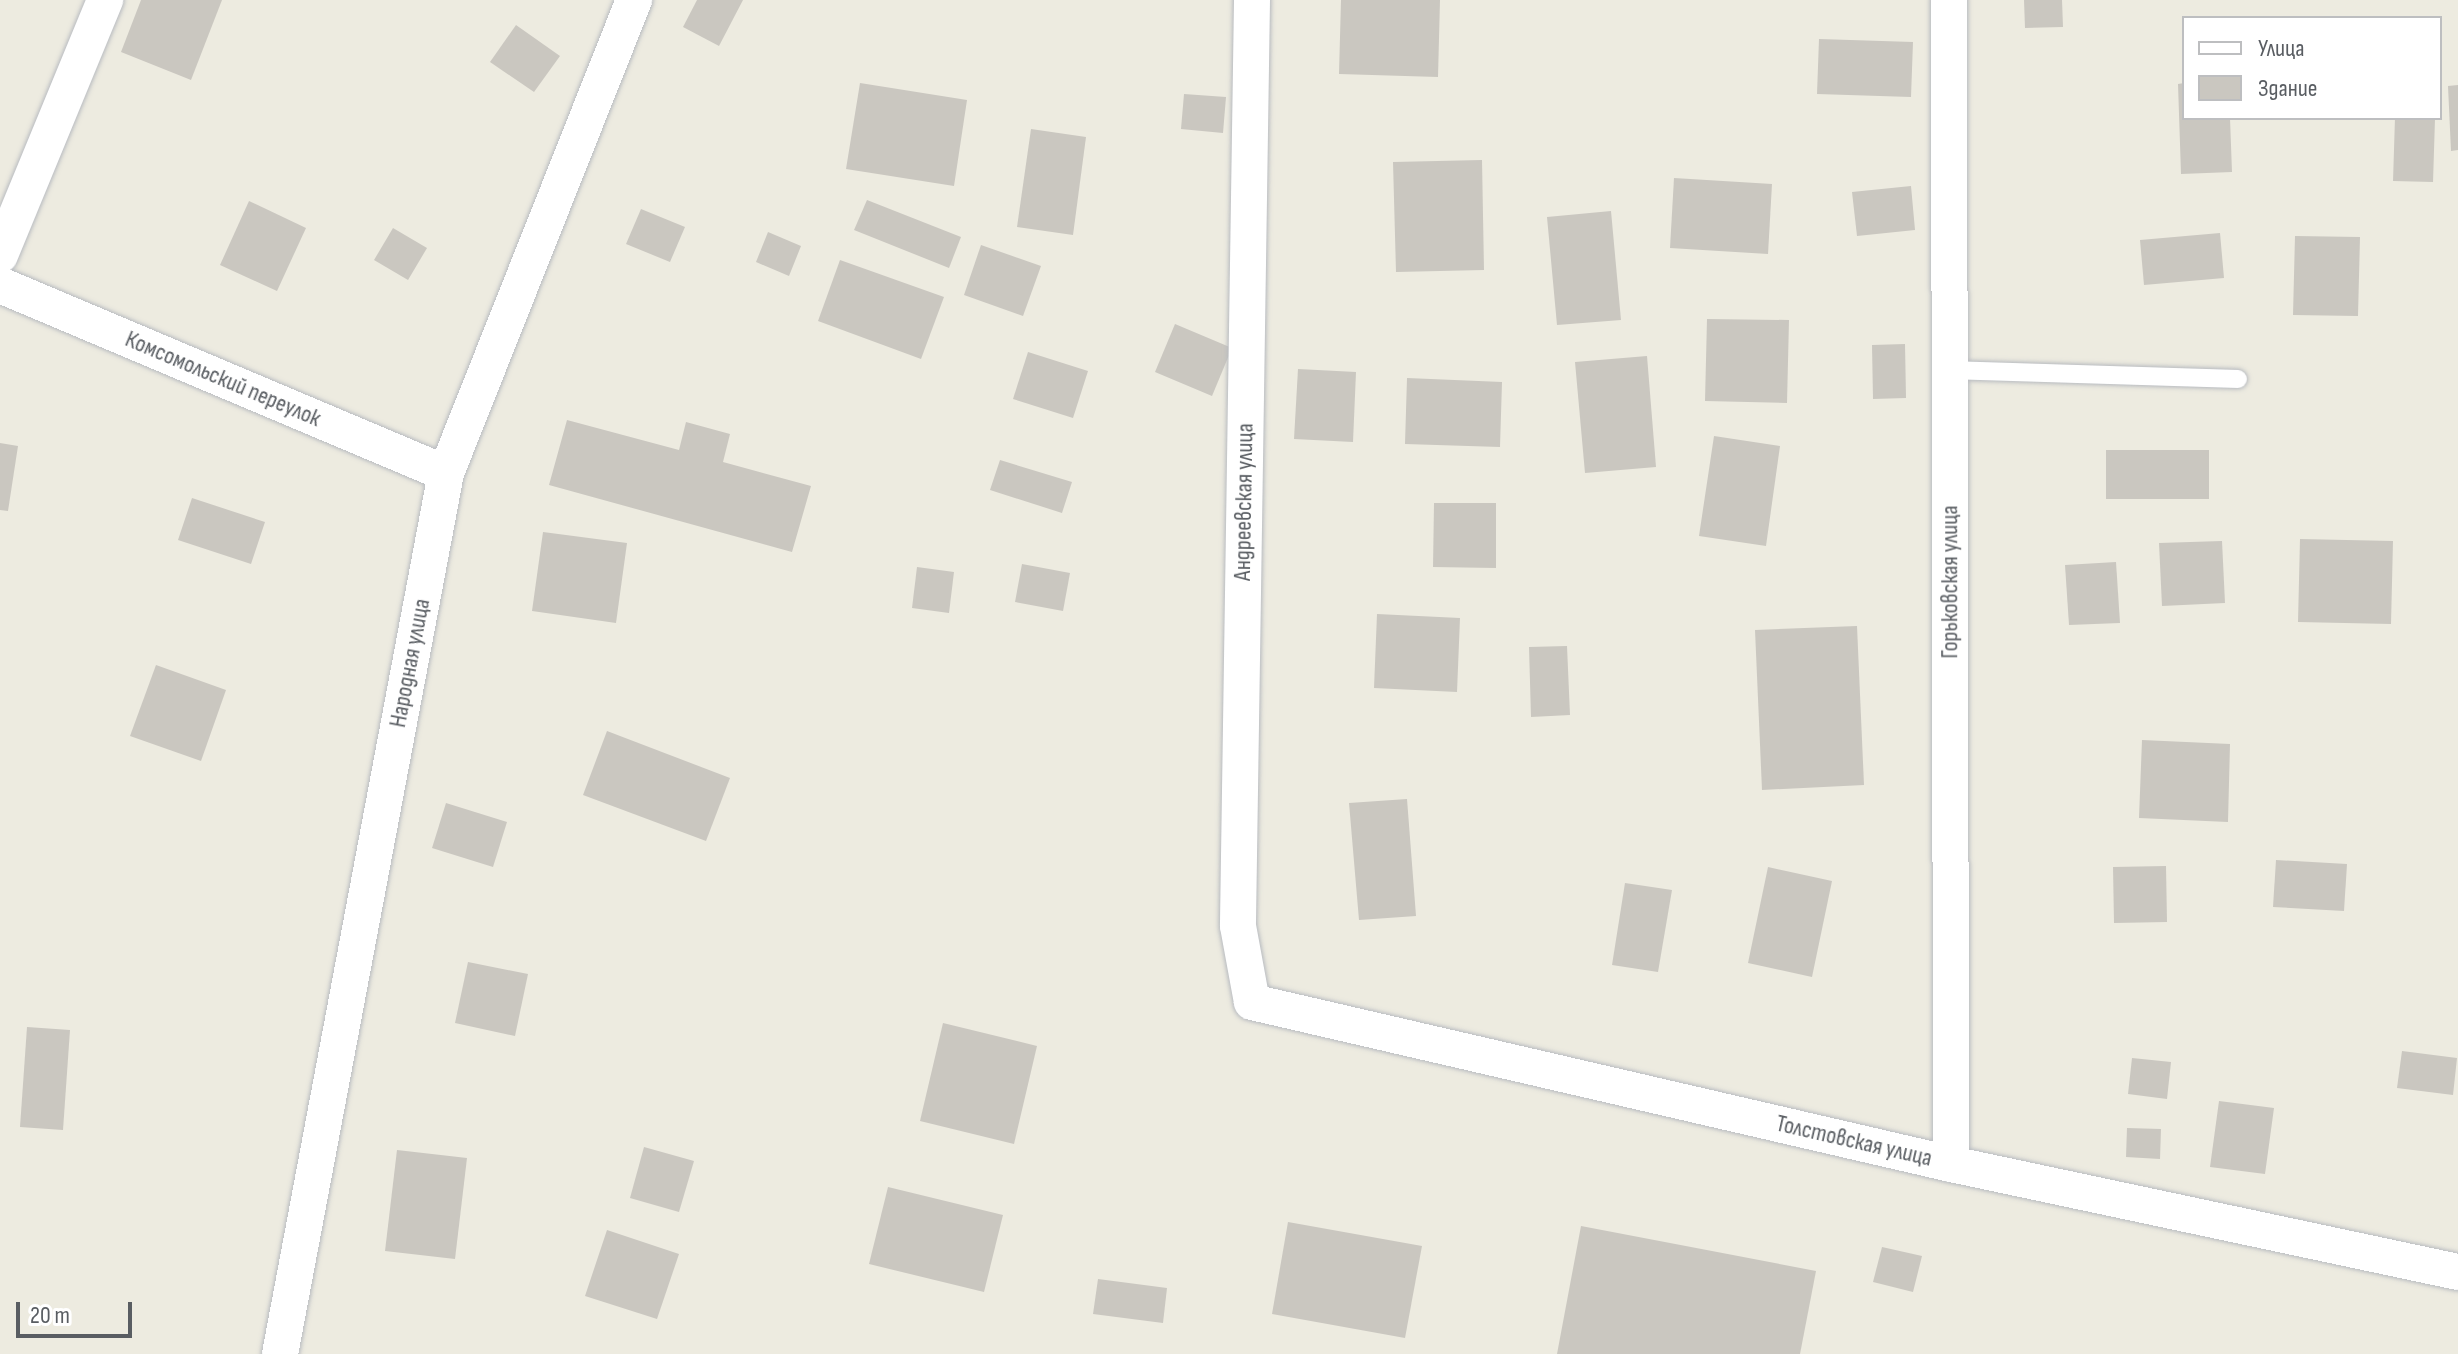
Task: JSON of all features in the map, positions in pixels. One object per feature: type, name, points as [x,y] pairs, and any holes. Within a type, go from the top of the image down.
[{"type":"street","points":[[0,255],[105,0]]},
{"type":"street","name":"Народная улица","points":[[280,1354],[446,473],[634,0]]},
{"type":"street","name":"Андреевская улица","points":[[1252,0],[1238,926],[1252,1002]]},
{"type":"street","name":"Горьковская улица","points":[[1949,0],[1951,1164]]},
{"type":"street","name":"Комсомольский переулок","points":[[0,285],[446,473]]},
{"type":"street","name":"Толстовская улица","points":[[1252,1002],[1951,1164],[2458,1272]]},
{"type":"lane","points":[[1949,370],[2238,379]]},
{"type":"building","points":[[141,0],[222,0],[191,80],[121,52]]},
{"type":"building","points":[[697,0],[743,0],[719,46],[683,27]]},
{"type":"building","points":[[1341,0],[1440,0],[1438,77],[1339,74]]},
{"type":"building","points":[[2024,0],[2062,0],[2063,27],[2025,28]]},
{"type":"building","points":[[516,25],[560,56],[534,92],[490,62]]},
{"type":"building","points":[[1819,39],[1913,42],[1911,97],[1817,94]]},
{"type":"building","points":[[860,83],[967,100],[954,186],[846,169]]},
{"type":"building","points":[[2182,83],[2182,120],[2230,120],[2232,172],[2181,174],[2178,84]]},
{"type":"building","points":[[2458,85],[2458,150],[2451,151],[2448,86]]},
{"type":"building","points":[[1184,94],[1226,97],[1223,133],[1181,129]]},
{"type":"building","points":[[2395,120],[2435,120],[2433,182],[2393,181]]},
{"type":"building","points":[[1031,129],[1086,137],[1073,235],[1017,227]]},
{"type":"building","points":[[1482,160],[1484,270],[1396,272],[1393,162]]},
{"type":"building","points":[[1674,178],[1772,184],[1768,254],[1670,248]]},
{"type":"building","points":[[1911,186],[1915,230],[1857,236],[1852,192]]},
{"type":"building","points":[[867,200],[961,237],[949,268],[854,230]]},
{"type":"building","points":[[249,201],[306,228],[277,291],[220,265]]},
{"type":"building","points":[[641,209],[685,227],[670,262],[626,244]]},
{"type":"building","points":[[1611,211],[1621,320],[1557,325],[1547,217]]},
{"type":"building","points":[[393,228],[427,248],[408,280],[374,260]]},
{"type":"building","points":[[768,232],[801,246],[789,276],[756,262]]},
{"type":"building","points":[[2220,233],[2224,278],[2144,285],[2140,240]]},
{"type":"building","points":[[2295,236],[2360,237],[2358,316],[2293,315]]},
{"type":"building","points":[[981,245],[1041,266],[1023,316],[964,295]]},
{"type":"building","points":[[840,260],[944,297],[921,359],[818,321]]},
{"type":"building","points":[[1707,319],[1789,320],[1787,403],[1705,401]]},
{"type":"building","points":[[1175,324],[1232,348],[1212,396],[1155,372]]},
{"type":"building","points":[[1905,344],[1906,398],[1873,399],[1872,345]]},
{"type":"building","points":[[1028,352],[1088,371],[1073,418],[1013,399]]},
{"type":"building","points":[[1647,356],[1656,467],[1585,473],[1575,362]]},
{"type":"building","points":[[1298,369],[1356,372],[1353,442],[1294,439]]},
{"type":"building","points":[[1407,378],[1502,382],[1500,447],[1405,444]]},
{"type":"building","points":[[567,420],[679,450],[686,422],[730,434],[723,462],[811,486],[792,552],[549,485]]},
{"type":"building","points":[[1714,436],[1780,446],[1766,546],[1699,536]]},
{"type":"building","points":[[0,443],[18,446],[8,511],[0,510]]},
{"type":"building","points":[[2106,450],[2209,450],[2209,499],[2106,499]]},
{"type":"building","points":[[1000,460],[1072,482],[1062,513],[990,490]]},
{"type":"building","points":[[192,498],[265,522],[251,564],[178,540]]},
{"type":"building","points":[[1434,503],[1496,503],[1496,568],[1433,567]]},
{"type":"building","points":[[543,532],[627,543],[616,623],[532,611]]},
{"type":"building","points":[[2300,539],[2393,541],[2391,624],[2298,622]]},
{"type":"building","points":[[2222,541],[2225,603],[2162,606],[2159,543]]},
{"type":"building","points":[[2116,562],[2120,623],[2069,625],[2065,565]]},
{"type":"building","points":[[1022,564],[1070,573],[1063,611],[1015,602]]},
{"type":"building","points":[[917,567],[954,572],[949,613],[912,608]]},
{"type":"building","points":[[1377,614],[1460,618],[1457,692],[1374,688]]},
{"type":"building","points":[[1857,626],[1864,785],[1762,790],[1755,630]]},
{"type":"building","points":[[1567,646],[1570,715],[1531,717],[1529,647]]},
{"type":"building","points":[[156,665],[226,690],[201,761],[130,736]]},
{"type":"building","points":[[607,731],[730,778],[706,841],[583,795]]},
{"type":"building","points":[[2142,740],[2230,744],[2228,822],[2139,818]]},
{"type":"building","points":[[1407,799],[1416,916],[1359,920],[1349,803]]},
{"type":"building","points":[[446,803],[507,822],[493,867],[432,848]]},
{"type":"building","points":[[2276,860],[2347,864],[2344,911],[2273,907]]},
{"type":"building","points":[[2166,866],[2167,922],[2114,923],[2113,867]]},
{"type":"building","points":[[1768,867],[1832,881],[1812,977],[1748,963]]},
{"type":"building","points":[[1625,883],[1672,890],[1658,972],[1612,965]]},
{"type":"building","points":[[468,962],[528,974],[515,1036],[455,1023]]},
{"type":"building","points":[[943,1023],[1037,1046],[1014,1144],[920,1121]]},
{"type":"building","points":[[27,1027],[70,1030],[63,1130],[20,1127]]},
{"type":"building","points":[[2402,1051],[2457,1058],[2453,1095],[2397,1088]]},
{"type":"building","points":[[2132,1058],[2171,1062],[2167,1099],[2128,1094]]},
{"type":"building","points":[[2219,1101],[2274,1108],[2265,1174],[2210,1167]]},
{"type":"building","points":[[2127,1128],[2161,1129],[2160,1159],[2126,1157]]},
{"type":"building","points":[[644,1147],[694,1161],[679,1212],[630,1198]]},
{"type":"building","points":[[397,1150],[467,1158],[455,1259],[385,1251]]},
{"type":"building","points":[[888,1187],[1003,1215],[984,1292],[869,1264]]},
{"type":"building","points":[[1288,1222],[1422,1246],[1405,1338],[1272,1314]]},
{"type":"building","points":[[1581,1226],[1816,1271],[1800,1354],[1557,1354]]},
{"type":"building","points":[[607,1230],[679,1254],[657,1319],[585,1296]]},
{"type":"building","points":[[1882,1247],[1922,1256],[1913,1292],[1873,1282]]},
{"type":"building","points":[[1098,1279],[1167,1288],[1163,1323],[1093,1314]]}]
